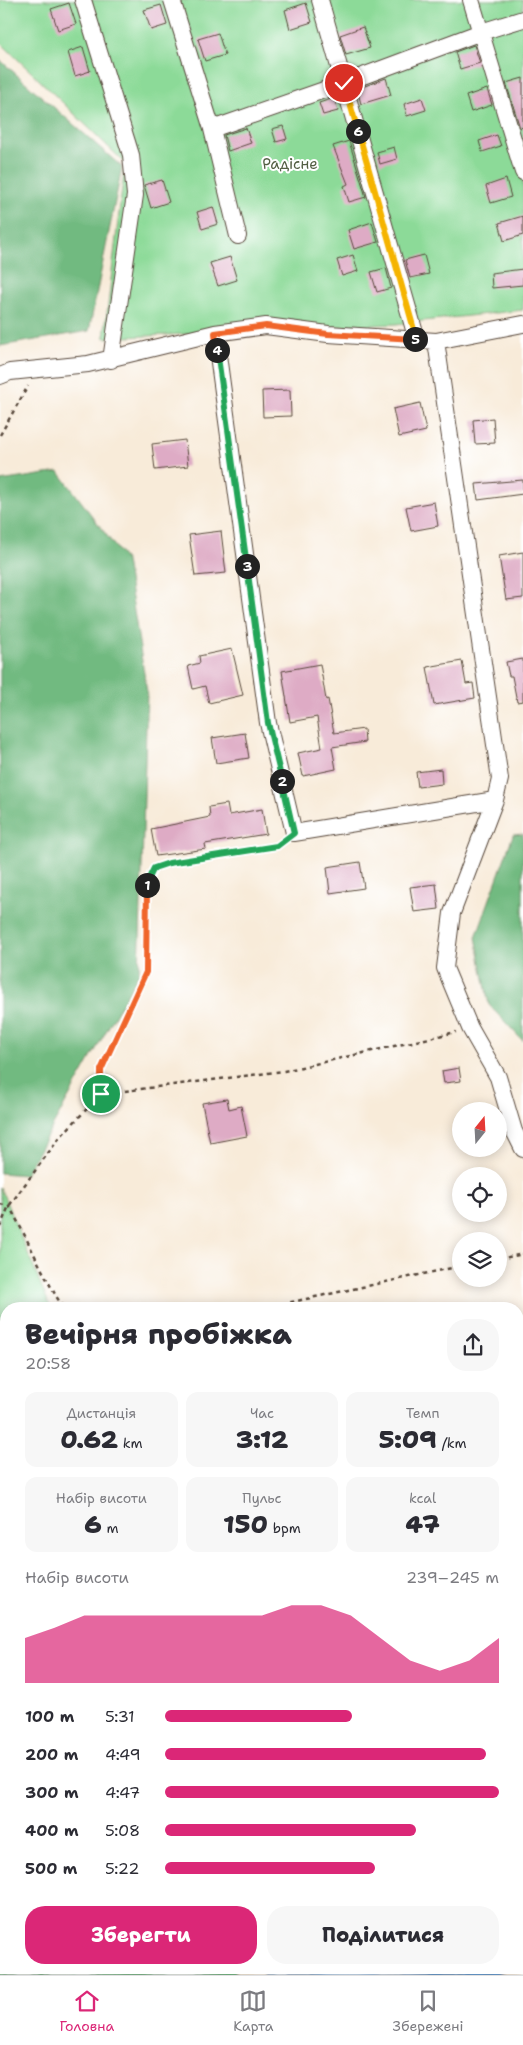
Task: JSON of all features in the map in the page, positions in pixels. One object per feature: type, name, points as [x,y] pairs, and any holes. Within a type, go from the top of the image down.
[{"type":"street","points":[[83,0],[131,156],[136,194],[111,360]]},
{"type":"street","points":[[172,0],[212,129],[238,236]]},
{"type":"street","points":[[320,0],[417,340]]},
{"type":"street","points":[[471,0],[523,172]]},
{"type":"street","points":[[212,129],[344,83],[481,32],[523,19]]},
{"type":"street","points":[[3,372],[111,360],[215,333],[266,326],[328,334],[436,341],[523,324]]},
{"type":"street","points":[[215,333],[268,723],[294,833],[495,800]]},
{"type":"street","points":[[436,341],[500,779],[495,800],[452,913],[445,968],[470,1028],[498,1076],[514,1131],[523,1149]]},
{"type":"path","points":[[0,435],[37,369]]},
{"type":"path","points":[[101,1094],[101,1070],[146,972],[146,903],[148,880],[154,868],[169,863],[277,846],[294,833]]},
{"type":"path","points":[[0,1226],[9,1206],[60,1138],[101,1094],[284,1071],[470,1028]]},
{"type":"path","points":[[0,1204],[9,1206],[60,1302]]},
{"type":"path","points":[[507,1257],[523,1254]]},
{"type":"path","points":[[292,1302],[452,1268]]},
{"type":"green space","name":"Радісне","points":[[0,0],[523,0],[523,310],[396,324],[104,338],[125,163],[0,42]]},
{"type":"green space","points":[[0,60],[122,167],[89,331],[0,346]]},
{"type":"green space","points":[[59,472],[126,561],[147,692],[139,973],[25,1175],[0,1173],[0,481]]},
{"type":"green space","points":[[523,834],[523,1041],[489,1005],[476,937],[513,835]]},
{"type":"green space","points":[[0,1187],[48,1302],[0,1302]]},
{"type":"green space","points":[[0,1974],[233,1974],[232,1975]]},
{"type":"green space","points":[[17,1974],[19,1975],[0,1975]]},
{"type":"water","points":[[263,1974],[497,1974],[495,1975]]},
{"type":"building","points":[[69,3],[76,24],[58,30],[51,9]]},
{"type":"building","points":[[306,3],[312,22],[290,29],[285,10]]},
{"type":"building","points":[[161,5],[167,25],[151,30],[144,10]]},
{"type":"building","points":[[363,27],[370,48],[346,55],[340,35]]},
{"type":"building","points":[[218,33],[225,55],[205,61],[198,39]]},
{"type":"building","points":[[474,45],[480,63],[460,69],[455,52]]},
{"type":"building","points":[[83,47],[90,71],[75,76],[68,52]]},
{"type":"building","points":[[386,78],[391,95],[361,104],[357,89]]},
{"type":"building","points":[[523,78],[523,127],[520,128],[506,83]]},
{"type":"building","points":[[487,89],[492,105],[471,112],[466,96]]},
{"type":"building","points":[[334,98],[338,111],[323,115],[319,103]]},
{"type":"building","points":[[422,98],[426,110],[407,116],[404,104]]},
{"type":"building","points":[[283,126],[287,139],[276,142],[272,129]]},
{"type":"building","points":[[246,128],[251,143],[228,151],[224,135]]},
{"type":"building","points":[[497,135],[501,146],[482,152],[479,141]]},
{"type":"building","points":[[349,141],[366,197],[349,202],[344,186],[348,184],[333,146]]},
{"type":"building","points":[[394,147],[397,159],[380,164],[377,152]]},
{"type":"building","points":[[506,179],[511,197],[491,203],[486,186]]},
{"type":"building","points":[[162,180],[169,202],[151,208],[144,185]]},
{"type":"building","points":[[213,207],[218,224],[202,229],[197,212]]},
{"type":"building","points":[[523,216],[523,235],[504,241],[499,223]]},
{"type":"building","points":[[372,222],[378,242],[354,249],[348,230]]},
{"type":"building","points":[[353,255],[358,271],[342,276],[337,260]]},
{"type":"building","points":[[424,255],[429,274],[410,278],[405,260]]},
{"type":"building","points":[[230,257],[237,280],[218,286],[210,263]]},
{"type":"building","points":[[386,268],[391,288],[377,292],[371,272]]},
{"type":"building","points":[[523,269],[523,285],[492,288],[491,273]]},
{"type":"building","points":[[290,390],[291,416],[263,417],[262,391]]},
{"type":"building","points":[[420,403],[426,431],[399,437],[393,409]]},
{"type":"building","points":[[493,418],[495,443],[475,444],[473,420]]},
{"type":"building","points":[[185,440],[188,466],[155,470],[152,444]]},
{"type":"building","points":[[523,480],[523,494],[478,500],[476,484]]},
{"type":"building","points":[[434,502],[438,526],[411,531],[406,507]]},
{"type":"building","points":[[221,531],[226,573],[195,576],[189,535]]},
{"type":"building","points":[[523,552],[523,598],[506,600],[499,556]]},
{"type":"building","points":[[232,649],[243,695],[209,703],[205,686],[193,689],[188,666],[200,663],[199,656]]},
{"type":"building","points":[[523,659],[523,701],[517,702],[512,676],[509,676],[506,662]]},
{"type":"building","points":[[462,661],[466,684],[473,683],[475,698],[434,705],[427,667]]},
{"type":"building","points":[[320,664],[334,733],[364,729],[365,742],[332,747],[336,769],[303,776],[298,753],[322,748],[317,717],[290,722],[282,671]]},
{"type":"building","points":[[245,733],[249,758],[216,763],[212,738]]},
{"type":"building","points":[[441,769],[442,784],[418,787],[416,772]]},
{"type":"building","points":[[227,804],[229,815],[262,809],[266,834],[205,844],[206,849],[156,856],[151,829],[210,817],[209,807]]},
{"type":"building","points":[[360,862],[364,888],[330,893],[327,867]]},
{"type":"building","points":[[436,884],[439,909],[414,912],[410,887]]},
{"type":"building","points":[[459,1068],[461,1081],[444,1083],[442,1071]]},
{"type":"building","points":[[227,1099],[229,1109],[241,1106],[247,1136],[210,1143],[202,1103]]},
{"type":"route","points":[[101,1094],[101,1070],[146,972],[146,903],[148,880],[154,868],[169,863],[277,846],[294,833],[268,723],[215,333],[266,326],[328,334],[417,340],[344,83]]}]
